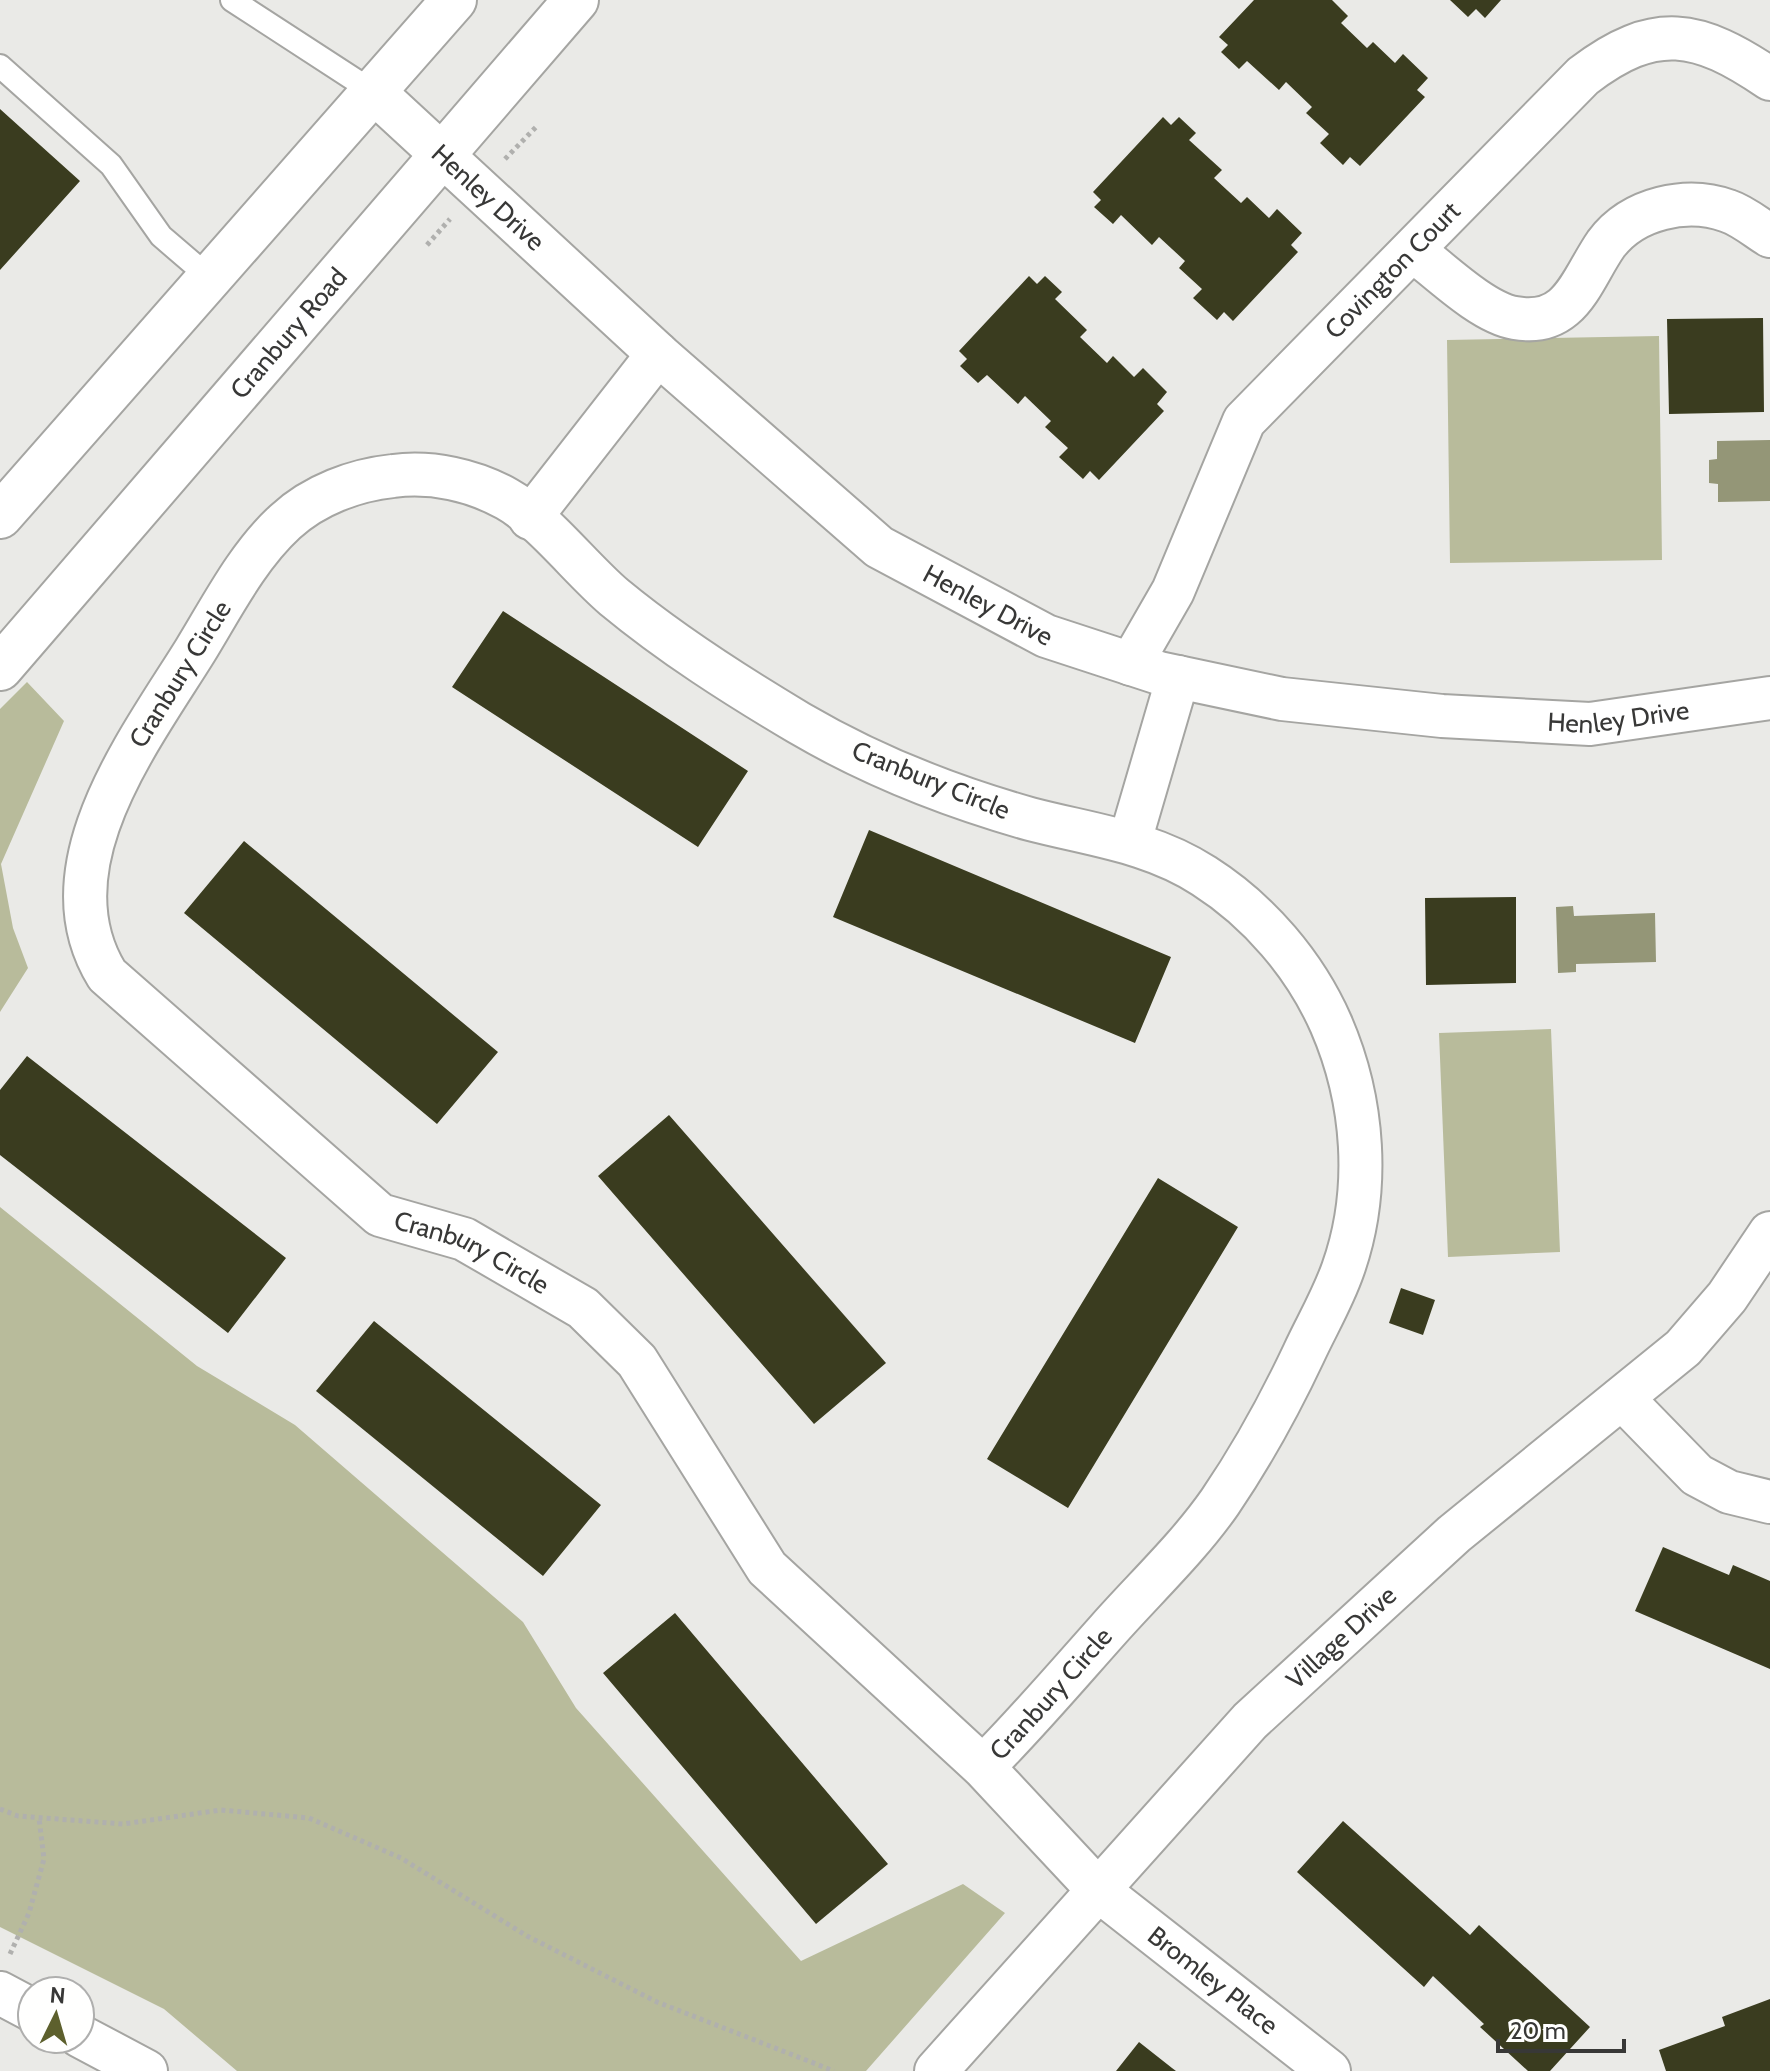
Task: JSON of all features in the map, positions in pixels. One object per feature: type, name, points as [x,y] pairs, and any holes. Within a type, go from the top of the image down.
[{"type":"main road","points":[[0,516],[454,0]]},
{"type":"main road","name":"Cranbury Road","points":[[0,668],[576,0]]},
{"type":"street","name":"Covington Court","points":[[1131,664],[1173,591],[1244,421],[1583,76],[1613,53],[1637,43],[1675,38],[1701,41],[1737,56],[1770,79]]},
{"type":"street","name":"Henley Drive","points":[[375,93],[445,154],[658,354],[879,547],[1046,636],[1178,677],[1282,699],[1442,716],[1590,724],[1770,698]]},
{"type":"street","points":[[1414,251],[1496,313],[1516,319],[1545,317],[1570,303],[1584,287],[1608,242],[1633,220],[1664,207],[1697,204],[1730,211],[1770,236]]},
{"type":"street","points":[[530,518],[658,354]]},
{"type":"street","name":"Cranbury Circle","points":[[398,475],[439,476],[478,485],[515,503],[530,518],[613,596],[707,667],[808,728],[915,778],[1026,818],[1130,841],[1173,859],[1233,897],[1284,947],[1323,1006],[1345,1061],[1356,1107],[1360,1143],[1357,1214],[1341,1276],[1285,1394],[1218,1506],[983,1767],[767,1568],[637,1361],[583,1308],[464,1239],[380,1215],[107,975],[94,954],[85,893],[99,818],[126,762],[249,563],[286,521],[320,498],[358,482],[398,475]]},
{"type":"street","points":[[1130,841],[1178,677]]},
{"type":"street","name":"Village Drive","points":[[936,2071],[1250,1721],[1454,1534],[1683,1348],[1727,1297],[1770,1233]]},
{"type":"street","points":[[1622,1398],[1697,1475],[1729,1492],[1770,1502]]},
{"type":"street","name":"Bromley Place","points":[[983,1767],[1098,1890],[1329,2071]]},
{"type":"street","points":[[96,2044],[146,2071]]},
{"type":"lane","points":[[232,0],[375,93]]},
{"type":"lane","points":[[0,66],[31,90],[111,165],[161,236],[211,279]]},
{"type":"path","points":[[0,1809],[39,1818],[123,1824],[221,1810],[309,1818],[401,1858],[527,1936],[657,2002],[834,2071]]},
{"type":"path","points":[[3,1978],[29,1913],[44,1859],[39,1818]]},
{"type":"shaded area","points":[[1659,336],[1662,560],[1450,563],[1447,340]]},
{"type":"shaded area","points":[[1770,440],[1770,501],[1718,502],[1718,484],[1709,483],[1709,460],[1717,459],[1717,441]]},
{"type":"shaded area","points":[[27,682],[64,721],[1,864],[13,928],[28,968],[0,1012],[0,709]]},
{"type":"shaded area","points":[[1573,906],[1574,916],[1655,913],[1656,962],[1576,964],[1576,972],[1558,973],[1556,907]]},
{"type":"shaded area","points":[[1551,1029],[1560,1252],[1448,1257],[1439,1033]]},
{"type":"shaded area","points":[[0,1207],[197,1366],[295,1425],[523,1622],[576,1708],[801,1961],[963,1884],[1005,1913],[866,2071],[237,2071],[164,2009],[0,1927]]},
{"type":"building","points":[[1254,0],[1332,0],[1348,16],[1341,23],[1367,48],[1373,42],[1395,63],[1403,54],[1428,78],[1417,90],[1425,97],[1360,166],[1350,157],[1343,165],[1320,143],[1329,134],[1306,113],[1312,107],[1286,82],[1279,90],[1247,61],[1239,69],[1221,52],[1228,45],[1219,37]]},
{"type":"building","points":[[1450,0],[1501,0],[1485,18],[1476,9],[1468,17]]},
{"type":"building","points":[[0,109],[80,181],[0,270]]},
{"type":"building","points":[[1163,117],[1171,125],[1179,117],[1196,133],[1189,140],[1222,170],[1214,178],[1241,203],[1247,197],[1269,218],[1277,209],[1302,233],[1291,245],[1298,252],[1233,321],[1224,312],[1217,320],[1193,298],[1202,289],[1179,268],[1185,261],[1159,237],[1152,245],[1121,215],[1113,224],[1094,207],[1101,200],[1093,192]]},
{"type":"building","points":[[1029,276],[1037,284],[1045,276],[1062,292],[1055,299],[1087,330],[1080,337],[1107,363],[1113,356],[1134,377],[1143,368],[1167,392],[1157,404],[1164,411],[1099,480],[1090,471],[1083,479],[1059,457],[1068,448],[1045,427],[1051,421],[1025,396],[1018,404],[987,375],[978,383],[960,366],[967,359],[959,351]]},
{"type":"building","points":[[1763,318],[1764,412],[1669,414],[1667,319]]},
{"type":"building","points":[[503,611],[748,771],[698,847],[452,687]]},
{"type":"building","points":[[869,830],[1171,957],[1135,1043],[833,917]]},
{"type":"building","points":[[244,841],[498,1052],[437,1124],[184,913]]},
{"type":"building","points":[[1516,897],[1516,983],[1426,985],[1425,898]]},
{"type":"building","points":[[27,1056],[286,1258],[228,1333],[0,1155],[0,1090]]},
{"type":"building","points":[[669,1115],[886,1363],[814,1424],[598,1176]]},
{"type":"building","points":[[1158,1178],[1238,1227],[1068,1508],[987,1459]]},
{"type":"building","points":[[1401,1288],[1435,1300],[1423,1335],[1389,1323]]},
{"type":"building","points":[[374,1321],[601,1505],[543,1576],[316,1391]]},
{"type":"building","points":[[1663,1547],[1729,1575],[1733,1565],[1770,1581],[1770,1669],[1635,1611]]},
{"type":"building","points":[[675,1613],[888,1864],[816,1924],[603,1673]]},
{"type":"building","points":[[1343,1821],[1470,1935],[1479,1925],[1590,2027],[1550,2071],[1528,2071],[1480,2027],[1484,2024],[1433,1976],[1424,1987],[1297,1872]]},
{"type":"building","points":[[1770,1999],[1770,2071],[1666,2071],[1659,2050],[1725,2026],[1722,2017]]},
{"type":"building","points":[[1139,2042],[1172,2068],[1176,2071],[1116,2071]]}]
